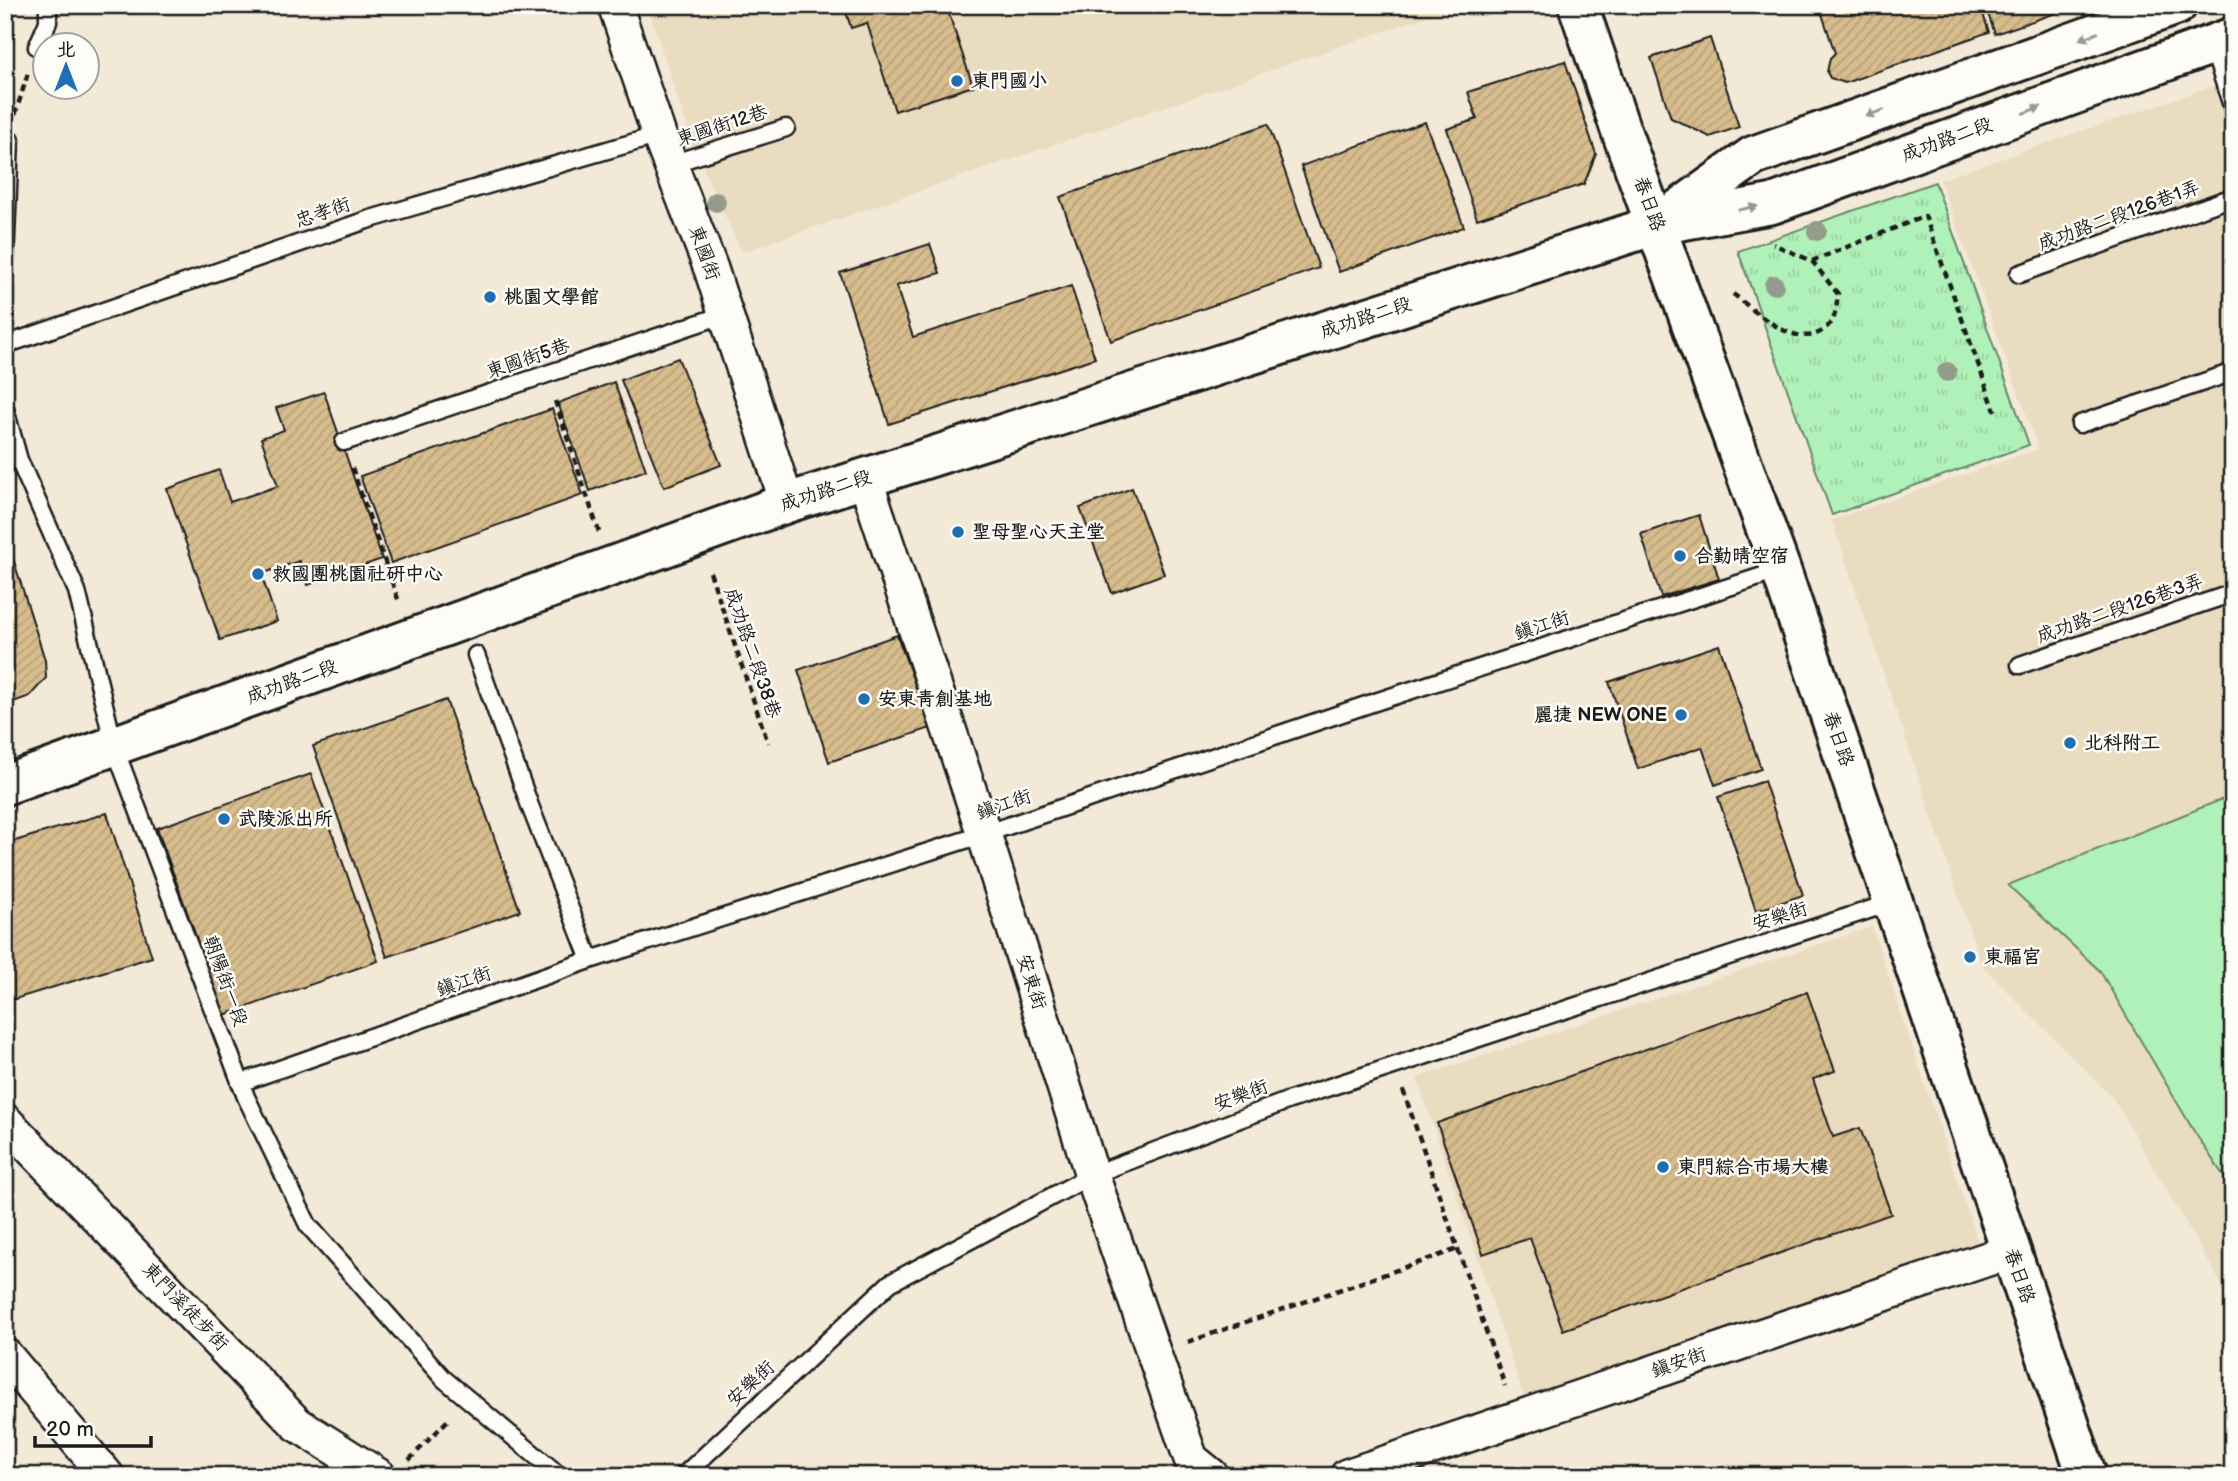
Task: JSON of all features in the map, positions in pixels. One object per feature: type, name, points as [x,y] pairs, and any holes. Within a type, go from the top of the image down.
[{"type":"street","name":"東國街","points":[[615,5],[665,150],[711,269],[787,503]]},
{"type":"street","name":"春日路","points":[[1578,5],[1781,570],[2087,1476]]},
{"type":"street","name":"成功路二段","points":[[1656,225],[1753,156],[2177,5]]},
{"type":"street","name":"成功路二段","points":[[5,785],[787,503],[1656,225],[1772,204],[2222,41]]},
{"type":"street","name":"安東街","points":[[865,478],[984,834],[1092,1175],[1154,1354],[1191,1459],[1212,1476]]},
{"type":"street","name":"東門溪徒步街","points":[[5,1121],[297,1424],[390,1472]]},
{"type":"street","name":"鎮安街","points":[[1347,1476],[2011,1251]]},
{"type":"street","points":[[5,1355],[107,1476]]},
{"type":"lane","points":[[44,32],[48,22],[48,5]]},
{"type":"lane","points":[[2222,41],[2233,109]]},
{"type":"lane","name":"東國街12巷","points":[[665,150],[786,128]]},
{"type":"lane","points":[[5,260],[10,139]]},
{"type":"lane","name":"忠孝街","points":[[5,345],[367,220],[665,150]]},
{"type":"lane","name":"成功路二段126巷1弄","points":[[2019,274],[2233,197]]},
{"type":"lane","name":"東國街5巷","points":[[344,442],[726,314]]},
{"type":"lane","points":[[2080,424],[2233,372]]},
{"type":"lane","name":"朝陽街一段","points":[[5,409],[19,460],[77,591],[114,746],[240,1083],[308,1225],[444,1378],[560,1476]]},
{"type":"lane","name":"鎮江街","points":[[240,1083],[590,960],[984,834],[1375,702],[1781,570]]},
{"type":"lane","name":"成功路二段126巷3弄","points":[[2020,665],[2233,593]]},
{"type":"lane","points":[[476,655],[530,806],[590,960]]},
{"type":"lane","name":"安樂街","points":[[683,1476],[890,1283],[1092,1175],[1287,1101],[1893,902]]},
{"type":"path","points":[[10,139],[19,97],[32,61]]},
{"type":"path","points":[[1812,261],[1925,216],[1995,411]]},
{"type":"path","points":[[1733,294],[1778,329],[1803,336],[1816,334],[1833,320],[1838,294],[1812,261],[1765,240]]},
{"type":"path","points":[[547,375],[610,566]]},
{"type":"path","points":[[344,442],[412,639]]},
{"type":"path","name":"成功路二段38巷","points":[[710,572],[768,743]]},
{"type":"path","points":[[1395,1066],[1516,1418]]},
{"type":"path","points":[[1154,1354],[1458,1249]]},
{"type":"path","points":[[390,1472],[469,1399]]},
{"type":"shaded area","name":"東門國小","points":[[647,5],[1461,5],[742,252],[697,156]]},
{"type":"shaded area","name":"北科附工","points":[[2233,79],[2233,1304],[2113,1098],[1982,966],[1832,520],[2039,449],[1940,180]]},
{"type":"shaded area","points":[[1872,927],[1981,1251],[1526,1402],[1417,1078]]},
{"type":"green space","points":[[1935,182],[2029,445],[1832,515],[1738,251]]},
{"type":"green space","points":[[2233,795],[2233,1190],[2195,1133],[2100,971],[2008,885]]},
{"type":"building","points":[[844,5],[946,5],[973,86],[895,111],[867,23],[851,28]]},
{"type":"building","points":[[1819,5],[1980,5],[1989,32],[1845,83],[1830,78],[1827,72],[1830,58],[1835,53]]},
{"type":"building","points":[[1985,5],[2079,5],[1995,34]]},
{"type":"building","points":[[1710,38],[1739,127],[1710,137],[1671,118],[1651,58]]},
{"type":"building","points":[[1565,61],[1596,154],[1584,184],[1477,219],[1447,129],[1477,119],[1468,92]]},
{"type":"building","points":[[1425,122],[1464,227],[1339,272],[1301,166]]},
{"type":"building","points":[[1268,124],[1319,268],[1111,341],[1060,197]]},
{"type":"building","points":[[930,244],[940,273],[896,286],[913,337],[1071,286],[1095,358],[889,424],[840,273]]},
{"type":"building","points":[[678,358],[721,465],[664,487],[621,380]]},
{"type":"building","points":[[614,382],[646,470],[590,491],[558,403]]},
{"type":"building","points":[[324,392],[382,559],[308,585],[299,561],[261,574],[277,621],[220,640],[167,489],[219,470],[230,502],[278,486],[261,438],[284,430],[276,408]]},
{"type":"building","points":[[552,409],[583,495],[391,563],[360,476]]},
{"type":"building","points":[[1132,488],[1164,574],[1112,593],[1080,508]]},
{"type":"building","name":"合勤晴空宿","points":[[1699,515],[1719,579],[1661,597],[1641,534]]},
{"type":"building","points":[[5,533],[45,660],[46,678],[30,696],[5,705]]},
{"type":"building","name":"安東青創基地","points":[[897,635],[931,728],[829,762],[798,670]]},
{"type":"building","name":"麗捷 NEW ONE","points":[[1719,645],[1761,769],[1715,785],[1702,747],[1638,769],[1609,682]]},
{"type":"building","points":[[446,700],[520,911],[387,957],[313,746]]},
{"type":"building","points":[[311,774],[378,961],[224,1015],[157,828]]},
{"type":"building","points":[[1764,781],[1803,895],[1756,911],[1718,797]]},
{"type":"building","points":[[107,813],[152,957],[5,1002],[5,844]]},
{"type":"building","name":"東門綜合市場大樓","points":[[1807,992],[1835,1071],[1813,1079],[1833,1137],[1860,1128],[1891,1214],[1563,1330],[1530,1238],[1483,1254],[1437,1123]]},
{"type":"place","name":"東門國小","points":[[957,81]]},
{"type":"place","name":"桃園文學館","points":[[490,297]]},
{"type":"place","name":"聖母聖心天主堂","points":[[958,532]]},
{"type":"place","name":"合勤晴空宿","points":[[1680,556]]},
{"type":"place","name":"救國團桃園社研中心","points":[[258,574]]},
{"type":"place","name":"安東青創基地","points":[[864,699]]},
{"type":"place","name":"麗捷 NEW ONE","points":[[1681,715]]},
{"type":"place","name":"北科附工","points":[[2070,743]]},
{"type":"place","name":"武陵派出所","points":[[224,819]]},
{"type":"place","name":"東福宮","points":[[1970,957]]},
{"type":"place","name":"東門綜合市場大樓","points":[[1663,1167]]}]
